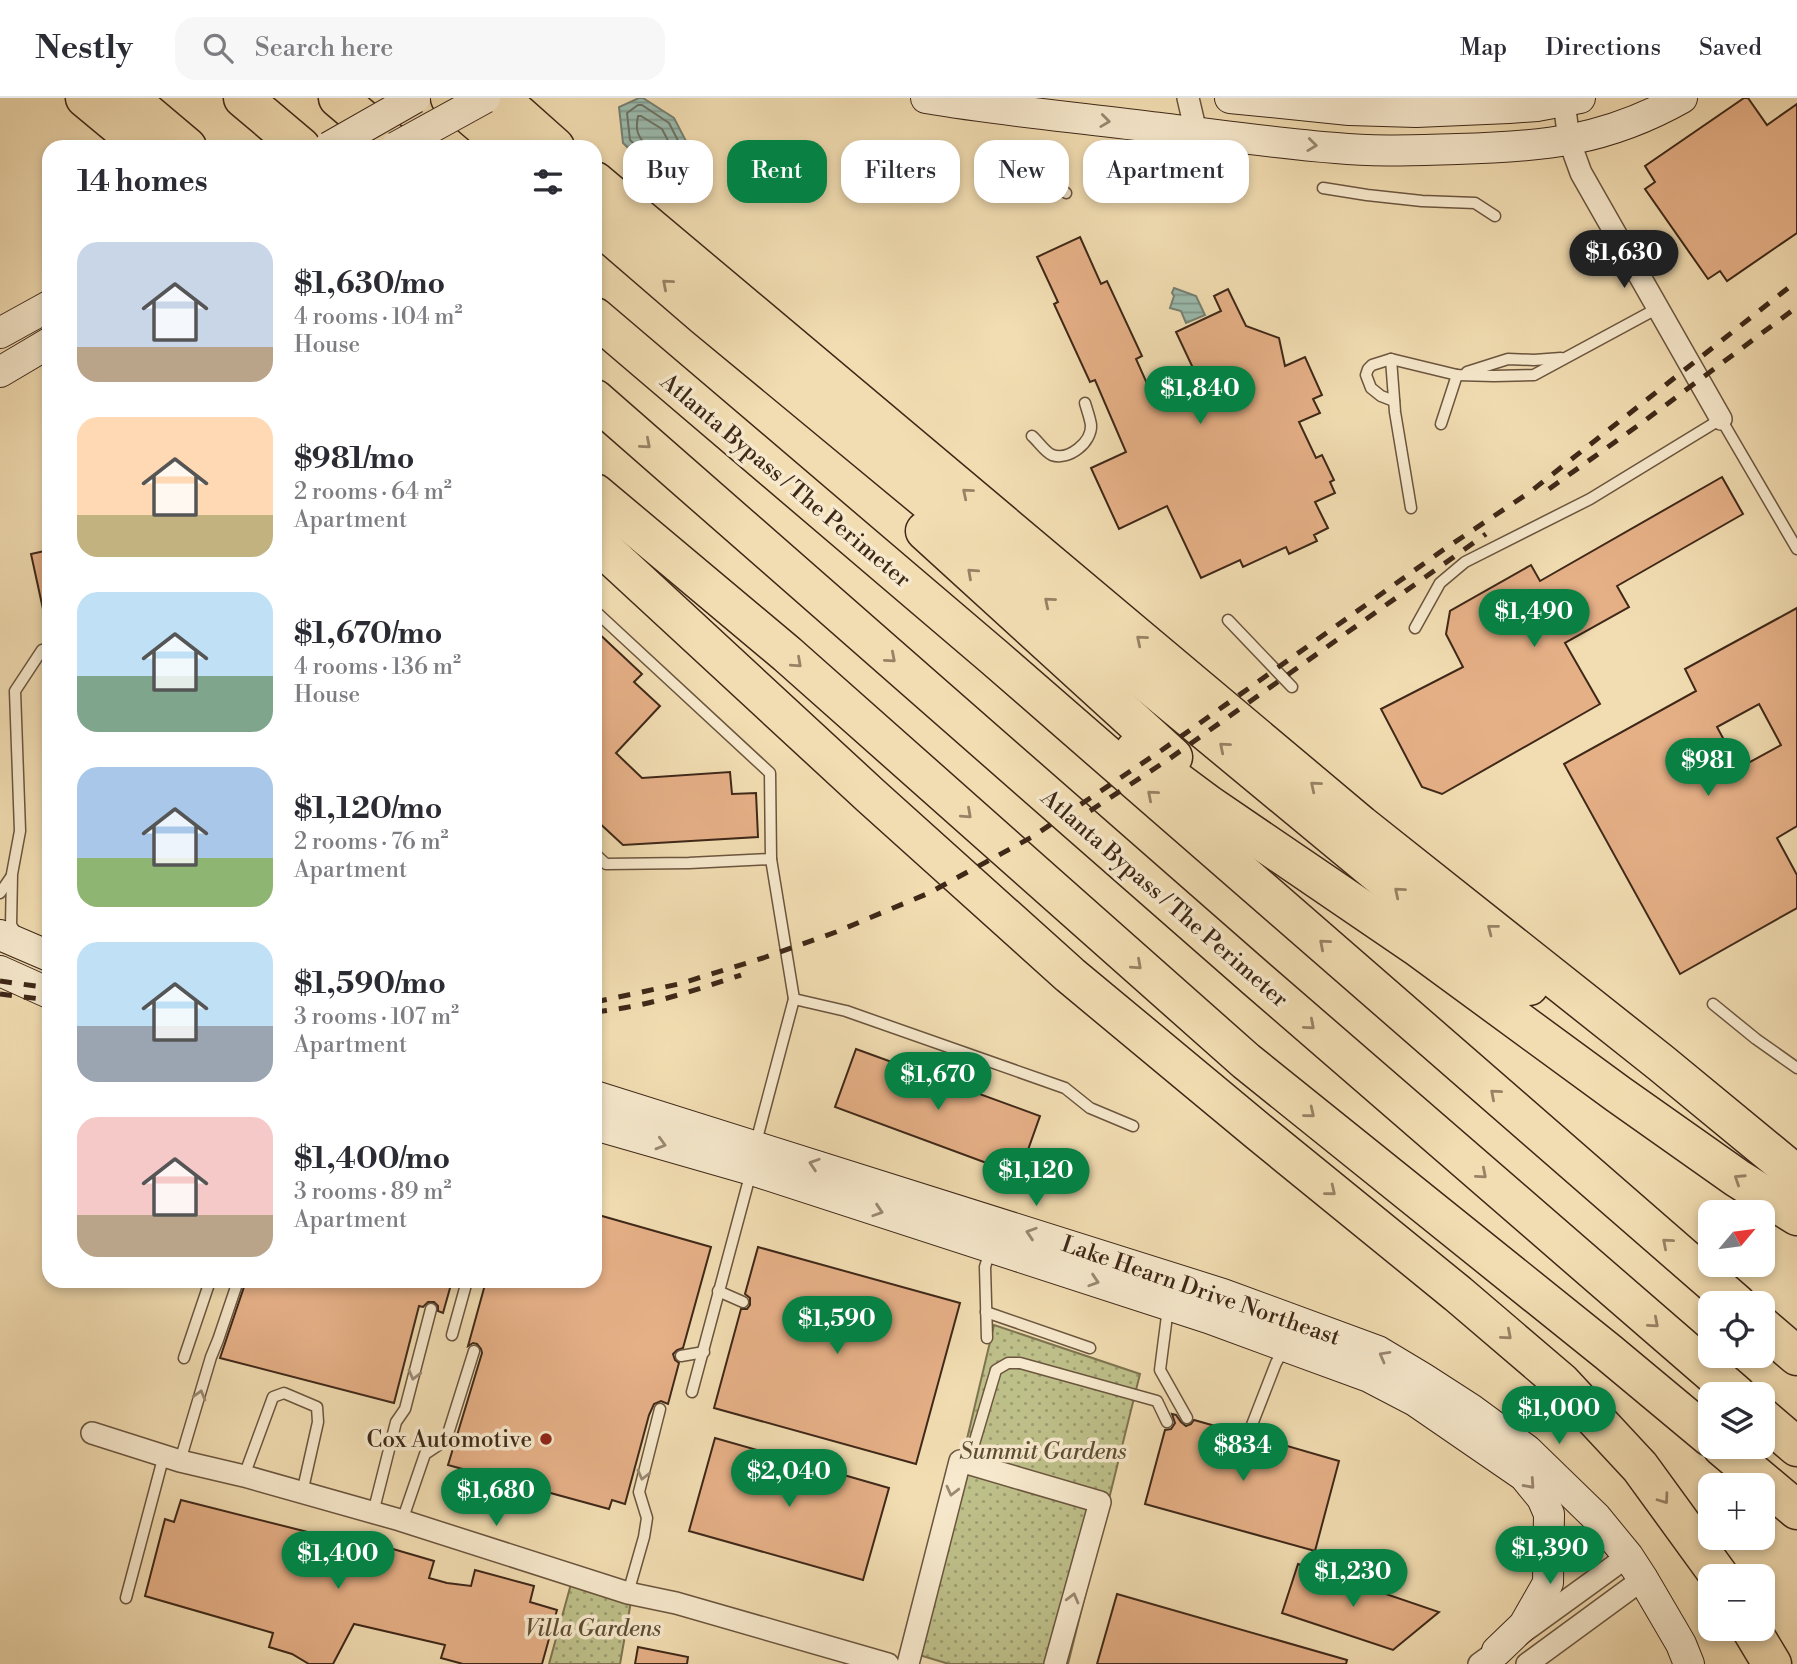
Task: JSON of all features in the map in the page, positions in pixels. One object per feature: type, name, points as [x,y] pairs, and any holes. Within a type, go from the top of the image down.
[{"type":"highway","points":[[243,98],[293,140]]},
{"type":"highway","points":[[338,98],[388,140]]},
{"type":"highway","points":[[450,98],[499,140]]},
{"type":"highway","points":[[500,98],[547,140]]},
{"type":"highway","points":[[108,105],[163,140]]},
{"type":"highway","points":[[602,187],[1361,825],[1661,1063],[1797,1175]]},
{"type":"highway","points":[[602,228],[704,316],[1458,940],[1587,1023],[1661,1063]]},
{"type":"highway","points":[[704,316],[752,373],[1275,851]]},
{"type":"highway","name":"Atlanta Bypass / The Perimeter","points":[[602,323],[994,657],[1722,1291]]},
{"type":"highway","name":"Atlanta Bypass / The Perimeter","points":[[602,405],[1722,1382]]},
{"type":"highway","points":[[602,499],[787,654],[1246,1061],[1698,1427]]},
{"type":"highway","points":[[602,516],[1259,1132]]},
{"type":"highway","points":[[602,547],[1070,975],[1561,1382],[1640,1467],[1711,1564]]},
{"type":"highway","points":[[994,657],[1038,677],[1209,805],[1416,946],[1618,1094],[1797,1216]]},
{"type":"highway","points":[[1775,1337],[1797,1356]]},
{"type":"highway","points":[[1775,1428],[1797,1447]]},
{"type":"highway","points":[[1736,1459],[1797,1510]]},
{"type":"highway","points":[[1758,1641],[1772,1664]]},
{"type":"street","points":[[341,140],[415,98]]},
{"type":"street","points":[[409,140],[485,98]]},
{"type":"street","points":[[926,98],[1338,148],[1408,150],[1524,146],[1569,141],[1610,130],[1652,114],[1682,98]]},
{"type":"street","points":[[1188,98],[1196,132]]},
{"type":"street","points":[[1230,98],[1349,110],[1416,112],[1509,108],[1572,100],[1569,141],[1581,173],[1721,419]]},
{"type":"street","points":[[0,334],[42,310]]},
{"type":"street","points":[[0,372],[42,347]]},
{"type":"street","points":[[0,971],[42,990]]},
{"type":"street","name":"Lake Hearn Drive Northeast","points":[[602,1099],[991,1248],[1168,1306],[1369,1377],[1415,1401],[1524,1476],[1542,1498],[1549,1514],[1548,1583],[1524,1625],[1488,1657]]},
{"type":"street","name":"Lake Hearn Drive Northeast","points":[[602,1126],[754,1158],[1223,1294],[1378,1351],[1471,1409],[1527,1450],[1596,1517],[1636,1567],[1681,1643],[1689,1664]]},
{"type":"street","points":[[92,1433],[172,1458],[402,1521],[628,1593],[676,1603],[888,1664]]},
{"type":"street","points":[[908,1664],[960,1461],[1100,1502],[1055,1664]]},
{"type":"street","points":[[1488,1657],[1636,1567]]},
{"type":"street","points":[[1527,1664],[1636,1567]]},
{"type":"lane","points":[[1195,140],[1196,132]]},
{"type":"lane","points":[[1323,188],[1412,200],[1475,203],[1495,216]]},
{"type":"lane","points":[[1394,401],[1374,392],[1367,381],[1366,375],[1372,365],[1391,359],[1457,375],[1534,375],[1658,308]]},
{"type":"lane","points":[[1457,375],[1508,359],[1566,357]]},
{"type":"lane","points":[[1391,359],[1394,401],[1411,508]]},
{"type":"lane","points":[[1441,424],[1457,375]]},
{"type":"lane","points":[[1032,436],[1051,454],[1063,456],[1076,450],[1086,440],[1091,426],[1085,403]]},
{"type":"lane","points":[[1415,628],[1440,583],[1465,562],[1590,499],[1721,419],[1797,549]]},
{"type":"lane","points":[[602,617],[770,773],[771,859],[794,999],[692,1392]]},
{"type":"lane","points":[[1228,620],[1292,687]]},
{"type":"lane","points":[[25,946],[11,925],[12,874],[20,831],[15,691],[42,650]]},
{"type":"lane","points":[[602,860],[607,864],[771,859]]},
{"type":"lane","points":[[0,893],[12,874]]},
{"type":"lane","points":[[794,999],[846,1010],[1065,1088],[1090,1108],[1133,1126]]},
{"type":"lane","points":[[1713,1004],[1797,1068]]},
{"type":"lane","points":[[987,1338],[985,1267],[991,1248]]},
{"type":"lane","points":[[184,1358],[207,1288]]},
{"type":"lane","points":[[126,1598],[172,1458],[236,1288]]},
{"type":"lane","points":[[452,1335],[465,1288]]},
{"type":"lane","points":[[718,1291],[743,1302]]},
{"type":"lane","points":[[1168,1306],[1160,1370],[1187,1418]]},
{"type":"lane","points":[[373,1513],[396,1422],[405,1409],[431,1309]]},
{"type":"lane","points":[[986,1312],[1090,1348]]},
{"type":"lane","points":[[1248,1435],[1285,1347]]},
{"type":"lane","points":[[402,1521],[425,1454],[446,1440],[474,1351]]},
{"type":"lane","points":[[681,1356],[704,1352]]},
{"type":"lane","points":[[968,1464],[996,1370],[1008,1363],[1020,1363],[1157,1401],[1167,1422]]},
{"type":"lane","points":[[244,1476],[273,1397],[284,1393],[317,1407],[318,1422],[302,1493]]},
{"type":"lane","points":[[628,1593],[645,1537],[647,1518],[639,1492],[660,1409]]},
{"type":"green space","name":"Summit Gardens","points":[[994,1325],[1140,1374],[1068,1664],[949,1664],[916,1654]]},
{"type":"green space","name":"Villa Gardens","points":[[574,1573],[633,1590],[620,1664],[549,1664]]},
{"type":"water","points":[[643,98],[674,118],[685,140],[623,140],[623,143],[619,107]]},
{"type":"water","points":[[1174,288],[1196,296],[1205,315],[1186,323],[1181,311],[1170,308]]},
{"type":"building","points":[[1744,98],[1748,98],[1767,125],[1797,104],[1797,233],[1727,281],[1720,271],[1708,279],[1645,189],[1655,182],[1645,166]]},
{"type":"building","points":[[1080,237],[1101,284],[1107,281],[1142,356],[1136,359],[1149,388],[1193,368],[1176,332],[1221,311],[1214,296],[1228,289],[1246,326],[1279,338],[1285,366],[1305,357],[1322,395],[1313,399],[1320,413],[1299,422],[1316,458],[1322,455],[1334,480],[1330,482],[1335,493],[1315,502],[1328,528],[1314,535],[1317,541],[1289,554],[1286,547],[1243,567],[1240,560],[1201,578],[1167,506],[1119,529],[1091,468],[1126,452],[1095,380],[1090,382],[1054,304],[1058,302],[1037,257]]},
{"type":"building","points":[[1722,477],[1743,514],[1617,586],[1629,607],[1565,643],[1600,704],[1442,794],[1422,787],[1381,709],[1463,667],[1446,634],[1450,611],[1531,565],[1540,581]]},
{"type":"building","points":[[42,552],[42,604],[31,554]]},
{"type":"building","points":[[1797,608],[1797,826],[1777,838],[1797,875],[1797,908],[1680,974],[1564,764],[1696,691],[1685,669]],"holes":[[[1759,704],[1781,745],[1739,768],[1717,727]]]},
{"type":"building","points":[[602,637],[642,674],[634,682],[660,706],[616,753],[642,778],[730,772],[732,794],[756,793],[758,837],[623,845],[602,826]]},
{"type":"building","points":[[856,1049],[1040,1116],[1019,1175],[835,1107]]},
{"type":"building","points":[[602,1216],[711,1247],[683,1348],[673,1354],[679,1363],[668,1404],[661,1401],[654,1404],[649,1415],[625,1504],[612,1500],[609,1509],[448,1465],[482,1353],[477,1344],[468,1346],[484,1288],[602,1288]]},
{"type":"building","points":[[758,1247],[960,1303],[916,1464],[714,1408],[741,1309],[747,1309],[750,1305],[750,1298],[745,1294]]},
{"type":"building","points":[[244,1288],[450,1288],[443,1313],[438,1311],[434,1302],[419,1306],[394,1403],[220,1358]]},
{"type":"building","points":[[1172,1414],[1186,1426],[1194,1420],[1240,1433],[1246,1443],[1256,1437],[1339,1461],[1315,1551],[1145,1504],[1165,1430],[1171,1429],[1175,1423]]},
{"type":"building","points":[[715,1438],[889,1488],[863,1580],[689,1531]]},
{"type":"building","points":[[181,1500],[375,1549],[376,1544],[434,1561],[429,1578],[447,1583],[471,1586],[475,1570],[534,1586],[530,1602],[557,1610],[542,1664],[463,1664],[441,1658],[445,1645],[354,1624],[333,1664],[309,1664],[292,1654],[269,1647],[273,1633],[145,1596],[165,1519],[174,1522]]},
{"type":"building","points":[[1298,1564],[1439,1612],[1393,1650],[1282,1613]]},
{"type":"building","points":[[1117,1594],[1347,1660],[1346,1664],[1097,1664]]},
{"type":"building","points":[[638,1647],[688,1657],[687,1664],[635,1664]]},
{"type":"railway","points":[[602,1000],[679,984],[836,932],[929,893],[1032,837],[1162,750],[1443,550],[1530,492],[1797,281]]},
{"type":"railway","points":[[1549,489],[1797,307]]},
{"type":"railway","points":[[1070,824],[1169,759],[1486,534]]},
{"type":"railway","points":[[602,1011],[651,1002],[741,975]]},
{"type":"railway","points":[[0,981],[42,987]]},
{"type":"railway","points":[[0,994],[42,999]]},
{"type":"place","name":"Cox Automotive","points":[[546,1439]]}]
